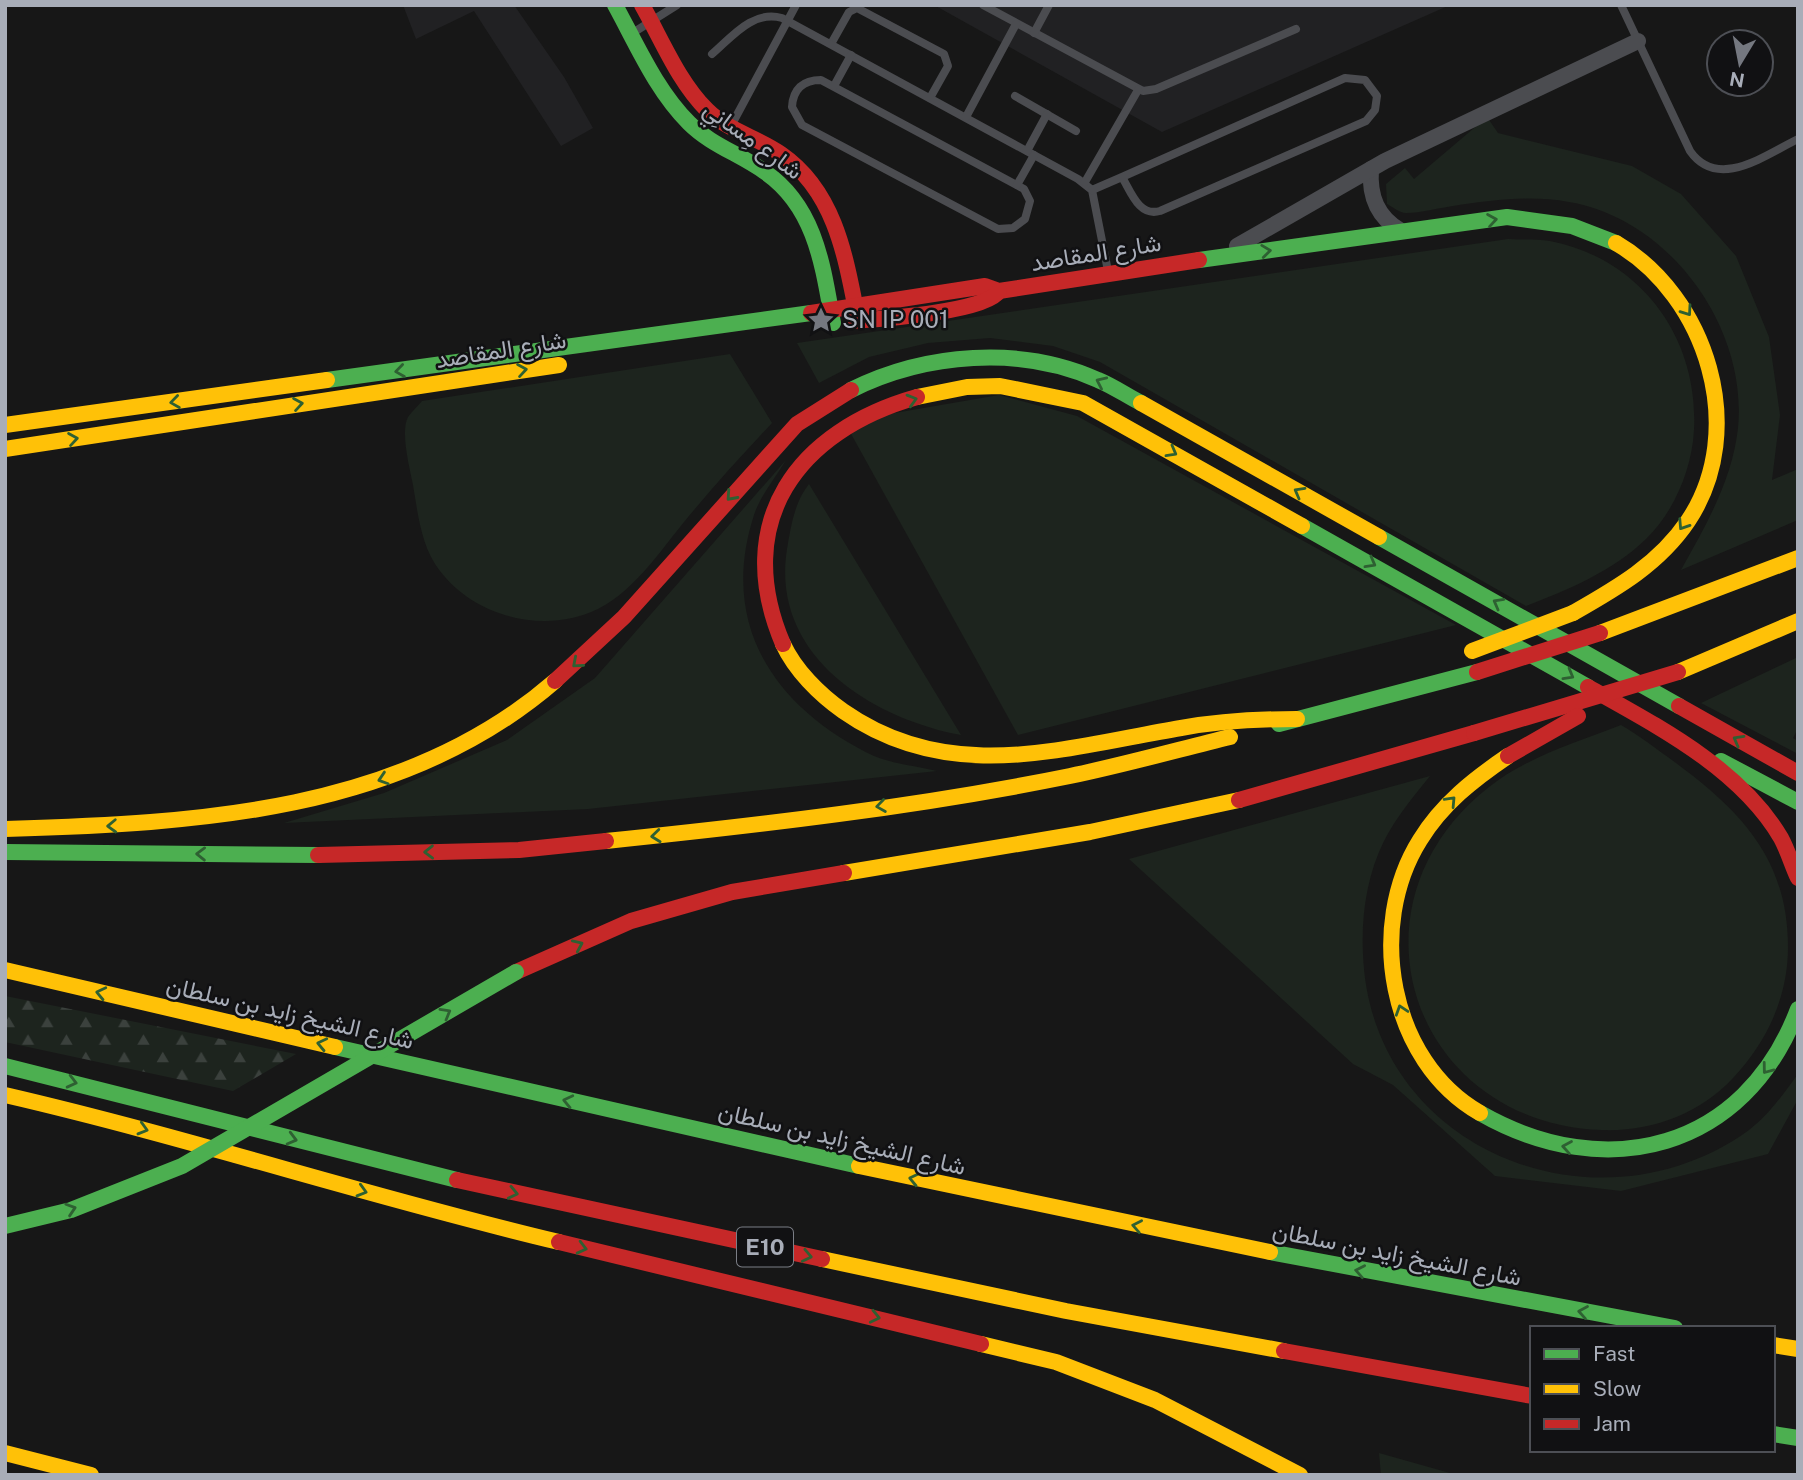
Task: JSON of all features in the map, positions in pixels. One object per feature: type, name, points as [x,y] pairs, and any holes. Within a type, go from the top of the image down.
[{"type":"main road","name":"شارع مِسانِي","points":[[615,5],[666,94],[688,122],[718,146],[776,180],[797,201],[814,233],[832,316]]},
{"type":"main road","name":"شارع مِسانِي","points":[[642,5],[699,101],[730,128],[784,156],[798,167],[822,196],[838,230],[857,313]]},
{"type":"main road","name":"شارع المقاصد","points":[[5,449],[832,316],[857,313],[904,317],[992,301],[999,291],[1199,260],[1507,217],[1554,220],[1597,233],[1632,253],[1668,284],[1692,318],[1703,343],[1716,387],[1714,454],[1703,488],[1685,524],[1661,555],[1614,590],[1573,613],[1467,654]]},
{"type":"main road","name":"شارع المقاصد","points":[[5,425],[639,345]]},
{"type":"main road","points":[[5,829],[116,826],[219,819],[313,802],[409,771],[483,735],[548,689],[598,644],[797,424],[834,397],[863,382],[918,364],[968,357],[1032,360],[1097,379],[1798,773]]},
{"type":"main road","points":[[1297,719],[1216,722],[1059,751],[976,757],[928,750],[874,730],[838,708],[801,676],[780,641],[765,603],[764,558],[772,509],[795,472],[817,447],[848,424],[880,409],[964,389],[1000,386],[1041,392],[1083,403],[1798,802]]},
{"type":"main road","points":[[5,852],[297,855],[519,850],[725,829],[949,797],[1070,776],[1477,672],[1600,633],[1798,558]]},
{"type":"main road","points":[[1798,621],[1544,733],[1452,798],[1428,828],[1411,856],[1397,891],[1389,935],[1391,975],[1417,1050],[1439,1079],[1465,1104],[1500,1127],[1534,1141],[1590,1150],[1654,1147],[1697,1130],[1734,1108],[1783,1048],[1798,1009]]},
{"type":"main road","points":[[1374,699],[1439,665]]},
{"type":"main road","points":[[5,1226],[71,1210],[182,1166],[516,972],[631,921],[732,892],[1090,832],[1240,800],[1678,672]]},
{"type":"main road","points":[[1642,717],[1716,768],[1754,802],[1781,838],[1798,878]]},
{"type":"main road","name":"شارع الشيخ زايد بن سلطان","points":[[5,970],[1052,1209],[1464,1291],[1664,1326]]},
{"type":"main road","name":"E10","points":[[5,1066],[523,1196],[1066,1311],[1530,1396]]},
{"type":"main road","points":[[5,1095],[101,1117],[470,1221],[1056,1362],[1155,1400],[1300,1475]]},
{"type":"main road","points":[[1775,1345],[1798,1349]]},
{"type":"main road","points":[[1775,1434],[1798,1438]]},
{"type":"main road","points":[[5,1453],[91,1475]]},
{"type":"street","points":[[1199,260],[1257,236],[1371,169],[1638,41]]},
{"type":"street","points":[[1371,169],[1370,184],[1380,214],[1405,233]]},
{"type":"lane","points":[[631,34],[677,5]]},
{"type":"lane","points":[[730,128],[796,5]]},
{"type":"lane","points":[[983,5],[1138,90],[1156,89],[1296,29]]},
{"type":"lane","points":[[999,14],[1004,5]]},
{"type":"lane","points":[[1034,33],[1049,5]]},
{"type":"lane","points":[[1621,5],[1690,151],[1702,164],[1718,170],[1736,168],[1798,139]]},
{"type":"lane","points":[[831,44],[849,12],[857,8],[932,47],[947,56],[949,62],[930,98]]},
{"type":"lane","points":[[712,54],[752,20],[768,15],[788,21],[1084,182],[1092,190],[1109,274]]},
{"type":"lane","points":[[965,117],[1016,24]]},
{"type":"lane","points":[[834,86],[851,55]]},
{"type":"lane","points":[[1092,190],[1345,78],[1365,80],[1377,96],[1375,110],[1366,121],[1160,212],[1144,211],[1122,177]]},
{"type":"lane","points":[[813,80],[834,86],[1017,185],[1027,194],[1028,213],[1013,228],[998,229],[802,125],[792,107],[799,87],[813,80]]},
{"type":"lane","points":[[1084,182],[1138,90]]},
{"type":"lane","points":[[1015,96],[1076,131]]},
{"type":"lane","points":[[1017,185],[1047,114]]},
{"type":"shaded area","points":[[403,5],[514,5],[564,77],[593,128],[561,146],[474,11],[416,39]]},
{"type":"shaded area","points":[[934,5],[1450,5],[1162,132]]},
{"type":"green space","points":[[1487,117],[1498,133],[1632,166],[1681,194],[1736,256],[1769,337],[1780,415],[1772,480],[1798,469],[1798,520],[1681,570],[1717,502],[1730,466],[1738,428],[1738,390],[1730,353],[1716,317],[1695,284],[1669,255],[1639,230],[1606,212],[1555,200],[1496,200],[1406,213],[1387,204],[1386,184],[1405,168],[1414,179]]},
{"type":"green space","points":[[1508,239],[1550,241],[1583,251],[1612,265],[1637,285],[1658,308],[1675,335],[1687,365],[1693,396],[1694,430],[1690,460],[1673,503],[1656,528],[1633,550],[1605,570],[1526,606],[1100,362],[1053,346],[990,338],[928,343],[869,357],[819,383],[797,343]]},
{"type":"green space","points":[[730,354],[772,423],[713,488],[638,578],[612,601],[577,617],[534,621],[491,610],[472,600],[440,571],[428,552],[421,530],[405,441],[408,417],[422,401]]},
{"type":"green space","points":[[999,395],[1077,416],[1456,625],[1018,735],[850,432],[883,415]]},
{"type":"green space","points":[[786,460],[757,508],[745,555],[744,593],[750,628],[764,660],[783,688],[809,714],[839,737],[881,759],[937,771],[588,809],[284,823],[384,793],[507,740],[595,678]]},
{"type":"green space","points":[[809,484],[961,735],[893,714],[862,697],[834,675],[811,650],[794,620],[786,587],[787,549],[792,523],[800,499]]},
{"type":"green space","points":[[1798,657],[1798,728],[1793,738],[1798,741],[1798,754],[1701,703]]},
{"type":"green space","points":[[1621,725],[1700,781],[1740,820],[1757,841],[1780,888],[1786,916],[1788,947],[1784,984],[1773,1018],[1756,1049],[1720,1091],[1690,1111],[1656,1124],[1602,1130],[1536,1118],[1483,1090],[1443,1049],[1418,1000],[1408,945],[1417,889],[1443,835],[1489,787],[1536,759]]},
{"type":"green space","points":[[1430,776],[1394,824],[1378,854],[1366,896],[1363,925],[1363,954],[1375,1022],[1405,1080],[1448,1125],[1502,1157],[1562,1174],[1626,1176],[1689,1162],[1749,1130],[1769,1111],[1798,1074],[1798,1099],[1768,1154],[1621,1191],[1495,1176],[1393,1085],[1353,1064],[1129,859]]},
{"type":"green space","points":[[5,996],[296,1054],[233,1091],[5,1042]]},
{"type":"green space","points":[[1379,1453],[1457,1475],[1381,1475]]},
{"type":"traffic: fast","points":[[615,5],[657,82],[677,110],[698,131],[765,172],[796,202],[821,260],[833,323]]},
{"type":"traffic: fast","points":[[1199,260],[1507,217],[1572,226],[1616,243]]},
{"type":"traffic: fast","points":[[327,380],[811,313]]},
{"type":"traffic: fast","points":[[851,390],[910,368],[941,361],[1006,358],[1068,369],[1104,382],[1141,403]]},
{"type":"traffic: fast","points":[[1302,526],[1588,687]]},
{"type":"traffic: fast","points":[[1379,537],[1679,706]]},
{"type":"traffic: fast","points":[[1279,724],[1477,672]]},
{"type":"traffic: fast","points":[[1721,761],[1798,802]]},
{"type":"traffic: fast","points":[[5,852],[318,855]]},
{"type":"traffic: fast","points":[[5,1226],[71,1210],[182,1166],[516,972]]},
{"type":"traffic: fast","points":[[1480,1113],[1528,1135],[1575,1147],[1622,1149],[1666,1141],[1707,1123],[1744,1095],[1774,1057],[1798,1009]]},
{"type":"traffic: fast","points":[[335,1047],[859,1166]]},
{"type":"traffic: fast","points":[[5,1066],[457,1180]]},
{"type":"traffic: fast","points":[[1270,1252],[1664,1326]]},
{"type":"traffic: fast","points":[[1775,1434],[1798,1438]]},
{"type":"traffic: slow","points":[[1573,613],[1636,574],[1677,536],[1688,521],[1706,485],[1715,447],[1716,407],[1709,368],[1695,330],[1674,296],[1648,266],[1616,243]]},
{"type":"traffic: slow","points":[[5,449],[559,365]]},
{"type":"traffic: slow","points":[[5,425],[327,380]]},
{"type":"traffic: slow","points":[[917,397],[967,387],[1000,386],[1083,403],[1302,526]]},
{"type":"traffic: slow","points":[[1141,403],[1379,537]]},
{"type":"traffic: slow","points":[[1600,633],[1798,558]]},
{"type":"traffic: slow","points":[[1472,651],[1573,613]]},
{"type":"traffic: slow","points":[[1678,672],[1798,621]]},
{"type":"traffic: slow","points":[[783,644],[808,681],[843,711],[883,734],[924,748],[966,755],[1050,751],[1210,724],[1297,719]]},
{"type":"traffic: slow","points":[[5,829],[151,822],[223,814],[295,802],[365,784],[432,759],[496,725],[555,681]]},
{"type":"traffic: slow","points":[[606,841],[780,822],[955,797],[1090,772],[1230,737]]},
{"type":"traffic: slow","points":[[1480,1113],[1449,1090],[1425,1060],[1407,1026],[1396,989],[1391,950],[1394,912],[1403,874],[1420,840],[1438,815],[1460,793],[1508,756]]},
{"type":"traffic: slow","points":[[844,873],[1090,832],[1239,800]]},
{"type":"traffic: slow","points":[[5,970],[335,1047]]},
{"type":"traffic: slow","points":[[5,1095],[559,1242]]},
{"type":"traffic: slow","points":[[859,1166],[1270,1252]]},
{"type":"traffic: slow","points":[[822,1259],[1066,1311],[1284,1351]]},
{"type":"traffic: slow","points":[[981,1344],[1056,1362],[1155,1400],[1300,1475]]},
{"type":"traffic: slow","points":[[1775,1345],[1798,1349]]},
{"type":"traffic: slow","points":[[5,1453],[91,1475]]},
{"type":"traffic: jam","points":[[642,5],[687,86],[707,110],[724,123],[781,154],[815,187],[836,228],[858,320]]},
{"type":"traffic: jam","points":[[811,313],[985,286],[999,291],[1199,260]]},
{"type":"traffic: jam","points":[[852,321],[954,309],[975,304],[999,291]]},
{"type":"traffic: jam","points":[[555,681],[624,617],[797,424],[851,390]]},
{"type":"traffic: jam","points":[[783,644],[769,600],[765,559],[771,521],[786,488],[808,458],[838,433],[875,412],[917,397]]},
{"type":"traffic: jam","points":[[1477,672],[1600,633]]},
{"type":"traffic: jam","points":[[1474,733],[1678,672]]},
{"type":"traffic: jam","points":[[1588,687],[1669,733],[1743,790],[1764,813],[1781,838],[1798,878]]},
{"type":"traffic: jam","points":[[1679,706],[1798,773]]},
{"type":"traffic: jam","points":[[1508,756],[1578,716]]},
{"type":"traffic: jam","points":[[1239,800],[1474,733]]},
{"type":"traffic: jam","points":[[318,855],[519,850],[606,841]]},
{"type":"traffic: jam","points":[[516,972],[631,921],[732,892],[844,873]]},
{"type":"traffic: jam","points":[[457,1180],[822,1259]]},
{"type":"traffic: jam","points":[[559,1242],[981,1344]]},
{"type":"traffic: jam","points":[[1284,1351],[1530,1396]]},
{"type":"place","name":"SN IP 001","points":[[821,320]]}]
